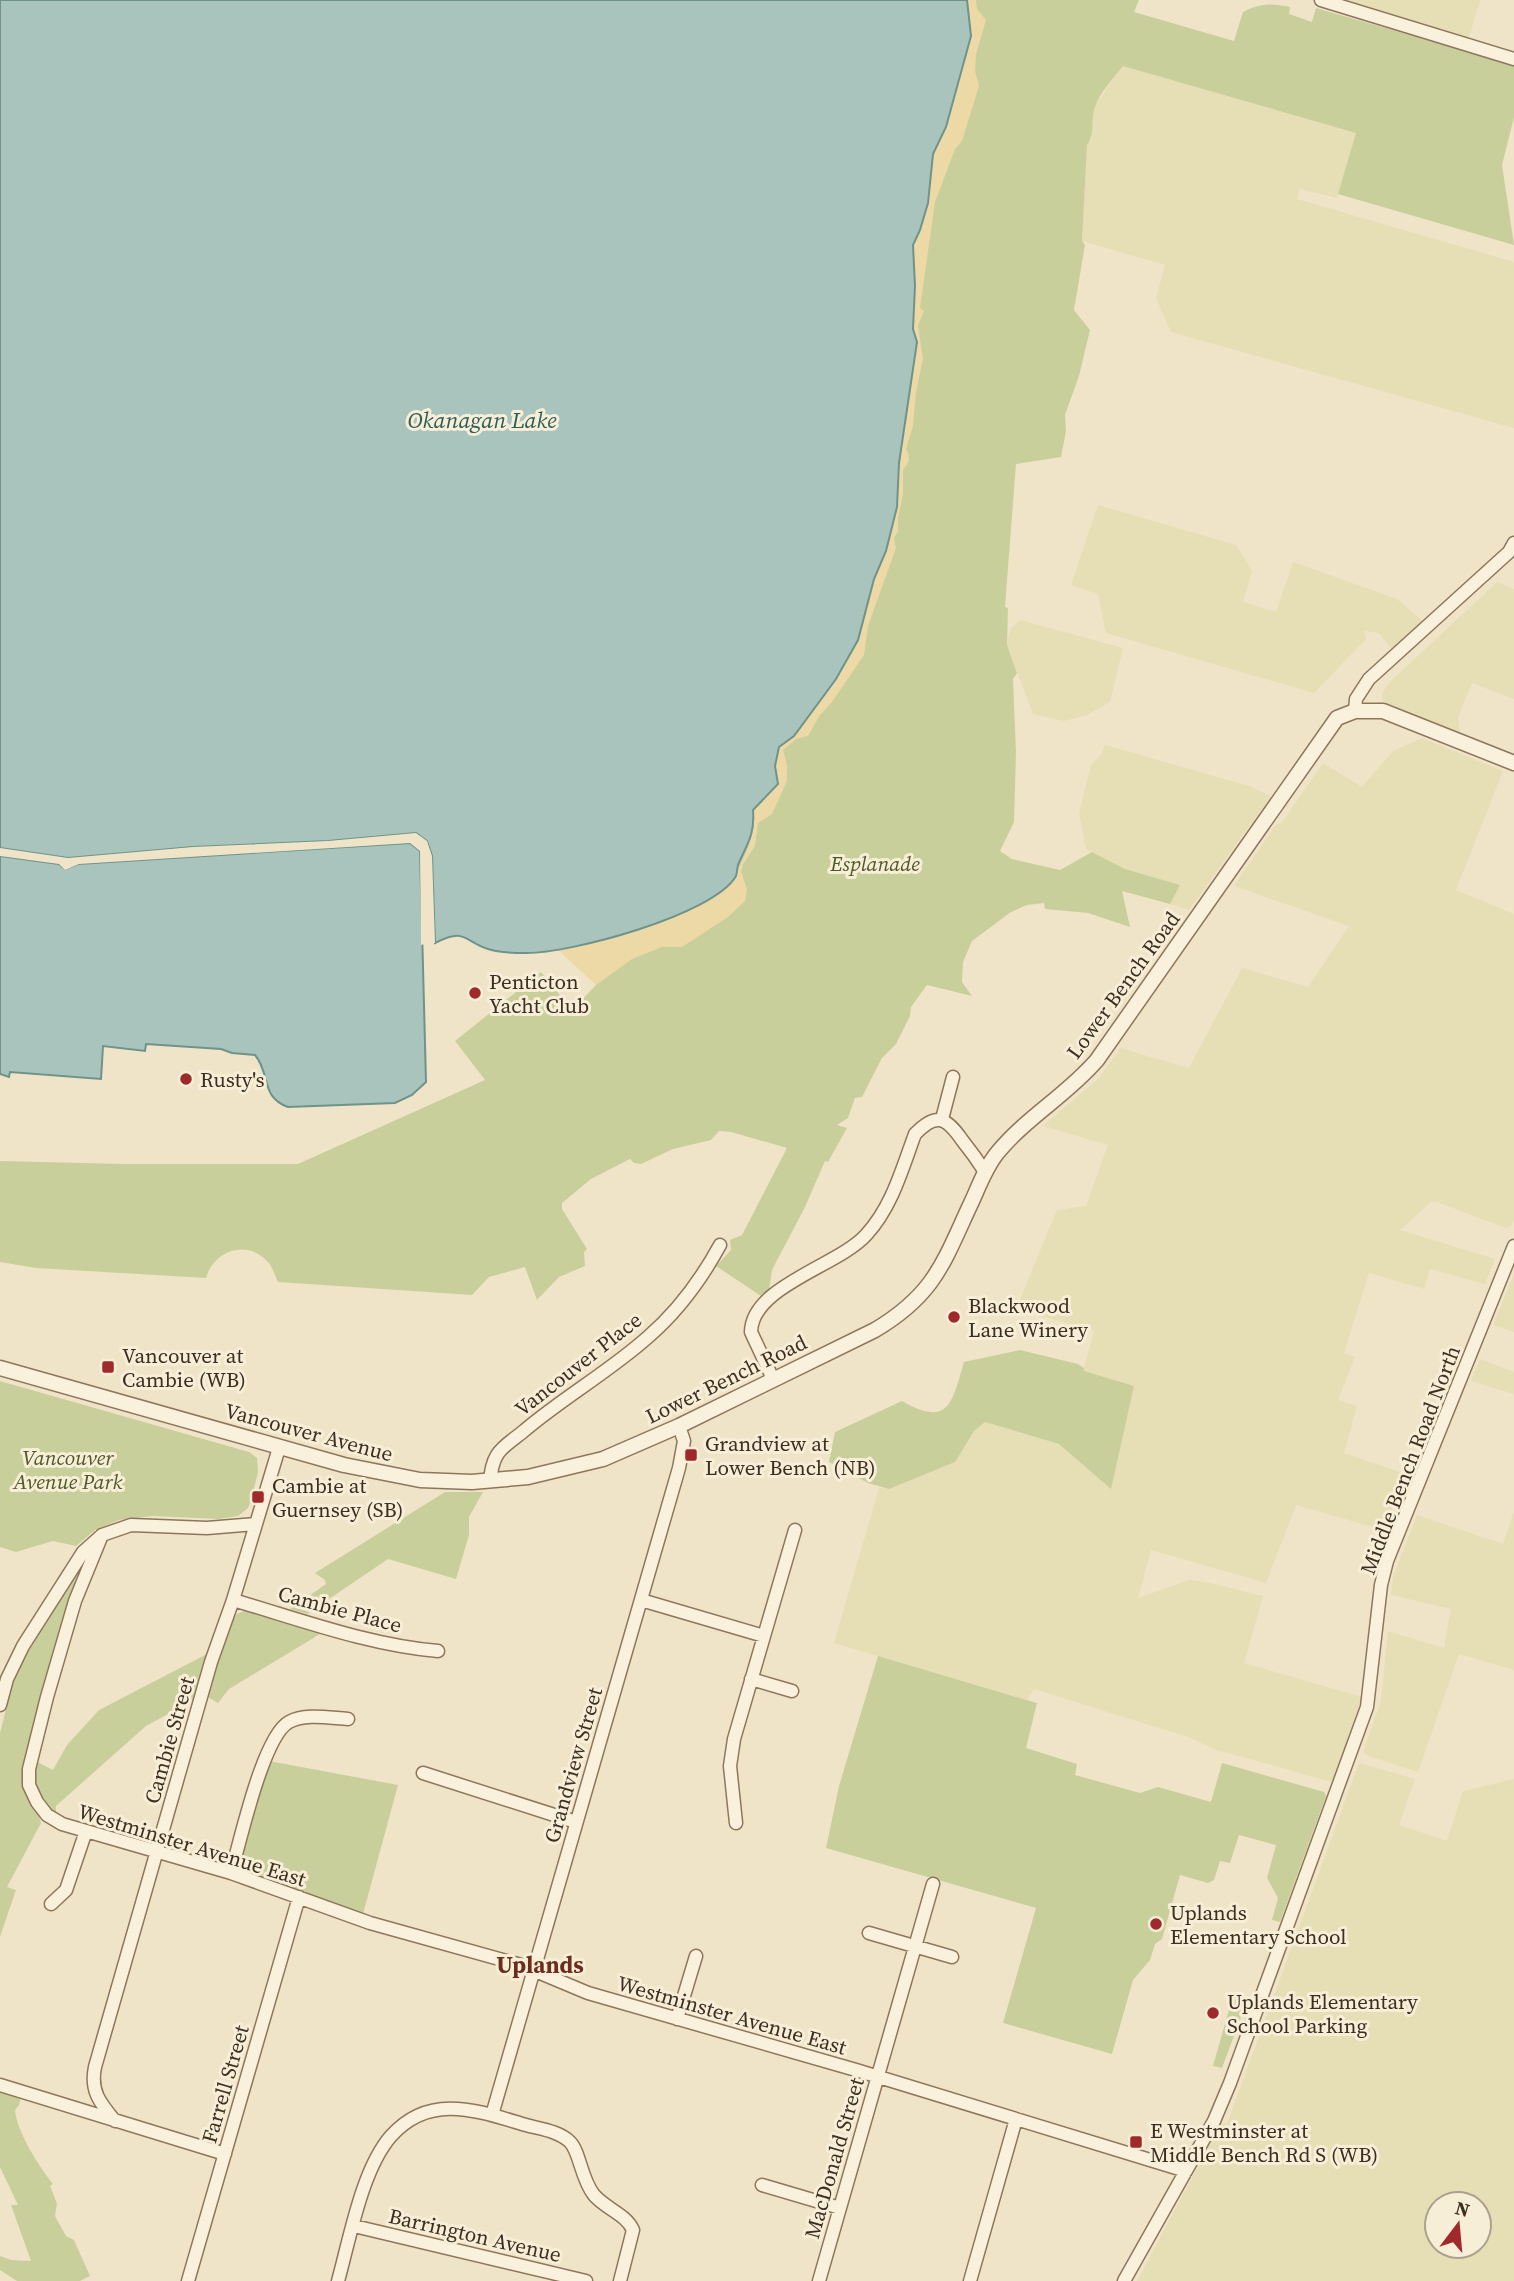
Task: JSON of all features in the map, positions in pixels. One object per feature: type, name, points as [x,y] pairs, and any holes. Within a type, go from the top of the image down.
[{"type":"street","points":[[1321,0],[1514,59]]},
{"type":"street","points":[[1514,543],[1509,552],[1369,679],[1356,699],[1355,711],[1372,710],[1394,715],[1514,763]]},
{"type":"street","name":"Lower Bench Road","points":[[490,1481],[528,1477],[592,1462],[679,1426],[876,1329],[922,1296],[943,1264],[985,1172],[1005,1144],[1083,1076],[1097,1060],[1287,792],[1325,733],[1337,718],[1355,711]]},
{"type":"street","points":[[942,1119],[953,1077]]},
{"type":"street","points":[[773,1379],[751,1332],[757,1312],[780,1289],[840,1256],[866,1236],[888,1204],[915,1134],[933,1120],[942,1119],[951,1125],[985,1172]]},
{"type":"street","name":"Vancouver Place","points":[[490,1481],[493,1462],[500,1451],[548,1410],[611,1367],[650,1336],[710,1264],[720,1244]]},
{"type":"street","name":"Middle Bench Road North","points":[[1124,2281],[1222,2102],[1370,1694],[1384,1572],[1514,1246]]},
{"type":"street","name":"Vancouver Avenue","points":[[0,1368],[279,1448],[394,1476],[435,1482],[490,1481]]},
{"type":"street","name":"Grandview Street","points":[[492,2115],[679,1468],[684,1441],[679,1426]]},
{"type":"street","name":"Cambie Street","points":[[115,2121],[97,2098],[93,2087],[93,2073],[211,1662],[233,1600],[279,1448]]},
{"type":"street","points":[[0,1705],[7,1679],[23,1646],[83,1552],[102,1535],[131,1525],[207,1528],[256,1524]]},
{"type":"street","points":[[736,1823],[731,1782],[732,1752],[795,1530]]},
{"type":"street","name":"Westminster Avenue East","points":[[102,1535],[75,1601],[29,1769],[29,1784],[37,1802],[47,1815],[62,1824],[158,1850],[370,1923],[533,1970],[588,1993],[1186,2171]]},
{"type":"street","name":"Cambie Place","points":[[233,1600],[372,1639],[438,1651]]},
{"type":"street","points":[[641,1600],[764,1636]]},
{"type":"street","points":[[751,1679],[792,1691]]},
{"type":"street","points":[[231,1873],[264,1760],[280,1728],[298,1718],[348,1719]]},
{"type":"street","points":[[423,1773],[576,1822]]},
{"type":"street","points":[[51,1904],[66,1890],[86,1831]]},
{"type":"street","name":"MacDonald Street","points":[[819,2281],[933,1884]]},
{"type":"street","name":"Farrell Street","points":[[188,2281],[299,1898]]},
{"type":"street","points":[[869,1933],[952,1957]]},
{"type":"street","points":[[677,2019],[695,1956]]},
{"type":"street","points":[[0,2085],[225,2154]]},
{"type":"street","points":[[338,2281],[365,2186],[377,2157],[405,2123],[426,2112],[449,2108],[492,2115],[557,2134],[570,2142],[589,2188],[607,2207],[627,2219],[633,2231],[620,2281]]},
{"type":"street","points":[[970,2281],[1016,2119]]},
{"type":"street","points":[[762,2185],[840,2208]]},
{"type":"street","name":"Barrington Avenue","points":[[354,2226],[586,2281]]},
{"type":"shaded area","points":[[1335,0],[1480,0],[1468,41]]},
{"type":"shaded area","points":[[1123,65],[1357,133],[1337,198],[1300,189],[1297,199],[1514,262],[1514,428],[1171,332],[1156,298],[1165,265],[1082,241],[1087,144],[1092,139],[1093,114],[1096,104]]},
{"type":"shaded area","points":[[1098,505],[1236,545],[1252,571],[1243,602],[1276,612],[1293,562],[1397,599],[1423,621],[1392,650],[1379,633],[1364,631],[1366,639],[1314,693],[1106,633],[1098,594],[1071,585]]},
{"type":"shaded area","points":[[1497,582],[1514,589],[1514,699],[1472,683],[1458,717],[1460,733],[1383,704],[1382,693],[1390,682]]},
{"type":"shaded area","points":[[1020,620],[1123,648],[1110,702],[1087,715],[1064,721],[1033,714],[1007,645],[1011,628]]},
{"type":"shaded area","points":[[1422,738],[1503,771],[1456,890],[1514,914],[1514,1220],[1511,1226],[1506,1228],[1431,1202],[1400,1230],[1495,1259],[1485,1284],[1430,1269],[1424,1289],[1369,1273],[1344,1353],[1355,1357],[1338,1400],[1357,1406],[1344,1453],[1406,1474],[1383,1530],[1296,1505],[1266,1583],[1151,1550],[1138,1598],[1189,1580],[1263,1596],[1244,1663],[1362,1697],[1332,1782],[1217,1750],[1188,1737],[1034,1689],[1027,1700],[834,1643],[879,1488],[889,1489],[954,1462],[974,1431],[985,1422],[1059,1444],[1111,1488],[1083,1371],[1094,1331],[1016,1309],[1057,1210],[1086,1206],[1108,1145],[1043,1126],[1099,1078],[1120,1048],[1189,1068],[1242,968],[1308,987],[1349,926],[1234,886],[1323,763],[1362,787],[1393,751]]},
{"type":"shaded area","points":[[1105,745],[1249,786],[1271,796],[1189,910],[1170,904],[1180,885],[1125,869],[1086,849],[1079,813],[1091,765]]},
{"type":"shaded area","points":[[1514,1274],[1514,1332],[1493,1325]]},
{"type":"shaded area","points":[[1480,1359],[1514,1372],[1514,1394],[1471,1381]]},
{"type":"shaded area","points":[[1514,1511],[1514,1670],[1459,1654],[1418,1772],[1368,1756],[1363,1752],[1381,1701],[1388,1631],[1444,1648],[1451,1609],[1391,1595],[1393,1577],[1417,1515],[1503,1544]]},
{"type":"shaded area","points":[[1359,1763],[1415,1779],[1399,1825],[1447,1841],[1463,1791],[1514,1779],[1514,2281],[1137,2281],[1221,2123],[1227,2124]]},
{"type":"green space","name":"Esplanade","points":[[967,0],[1139,0],[1134,12],[1234,41],[1243,12],[1249,9],[1266,5],[1290,7],[1289,14],[1312,22],[1316,8],[1514,65],[1514,117],[1502,165],[1514,245],[1338,194],[1356,133],[1123,66],[1097,101],[1087,145],[1082,241],[1085,245],[1074,310],[1090,330],[1079,376],[1065,415],[1066,431],[1061,457],[1016,464],[1005,607],[1008,608],[1007,645],[1017,673],[1013,679],[1016,753],[1014,822],[1000,851],[1012,859],[1060,870],[1092,852],[1125,869],[1180,885],[1170,904],[1122,891],[1130,927],[1088,913],[1045,909],[1044,903],[1027,905],[1011,912],[972,941],[963,962],[962,982],[972,996],[927,985],[911,1007],[910,1016],[896,1044],[882,1058],[862,1097],[855,1098],[848,1118],[837,1125],[847,1128],[828,1162],[825,1161],[805,1207],[772,1270],[769,1290],[761,1296],[716,1266],[731,1250],[730,1240],[742,1235],[787,1148],[719,1131],[711,1140],[673,1149],[641,1164],[630,1159],[591,1179],[562,1203],[562,1209],[587,1249],[584,1252],[585,1266],[559,1277],[537,1300],[525,1267],[489,1277],[472,1295],[278,1282],[273,1269],[260,1255],[241,1250],[232,1251],[216,1260],[206,1278],[36,1268],[0,1262],[0,1161],[298,1164],[485,1080],[455,1041],[541,972],[572,1010],[596,985],[775,766],[915,286],[971,36]]},
{"type":"green space","points":[[1020,1350],[1078,1364],[1084,1371],[1134,1386],[1111,1489],[1059,1444],[985,1422],[974,1431],[955,1462],[889,1489],[868,1483],[829,1462],[835,1432],[902,1401],[918,1409],[939,1411],[952,1399],[964,1362]]},
{"type":"green space","name":"Vancouver Avenue Park","points":[[0,1381],[249,1452],[257,1458],[258,1472],[248,1508],[238,1516],[219,1519],[153,1516],[119,1520],[95,1530],[76,1546],[53,1541],[16,1552],[0,1547]]},
{"type":"green space","points":[[445,1492],[483,1492],[469,1517],[469,1535],[456,1579],[388,1559],[307,1614],[290,1609],[326,1584],[325,1580],[315,1573]]},
{"type":"green space","points":[[88,1551],[26,1769],[41,1823],[7,1887],[16,1890],[0,1937],[0,1733],[17,1671]]},
{"type":"green space","points":[[249,1609],[325,1631],[229,1689],[218,1703],[206,1696],[230,1623],[237,1614]]},
{"type":"green space","points":[[207,1654],[192,1701],[146,1726],[56,1806],[59,1817],[45,1805],[36,1786],[35,1761],[53,1770],[67,1745],[99,1710]]},
{"type":"green space","points":[[878,1656],[1037,1703],[1026,1748],[1077,1764],[1075,1775],[1140,1793],[1158,1787],[1211,1802],[1222,1763],[1324,1792],[1326,1796],[1280,1922],[1272,1920],[1278,1898],[1267,1878],[1276,1845],[1239,1835],[1230,1863],[1220,1861],[1214,1880],[1208,1883],[1180,1875],[1162,1939],[1155,1944],[1150,1960],[1133,1980],[1112,2054],[1003,2023],[1036,1908],[826,1848],[839,1786]]},
{"type":"green space","points":[[269,1761],[398,1785],[363,1914],[244,1871],[241,1855]]},
{"type":"green space","points":[[1232,1999],[1247,2001],[1222,2068],[1213,2066]]},
{"type":"green space","points":[[0,2089],[21,2096],[15,2110],[20,2128],[29,2148],[53,2184],[50,2186],[57,2204],[55,2216],[66,2236],[74,2240],[90,2276],[80,2281],[17,2281],[0,2270],[0,2256],[11,2260],[31,2261],[11,2205],[18,2205],[0,2167]]},
{"type":"sand","points":[[967,0],[976,0],[977,9],[986,20],[976,54],[975,71],[979,86],[962,141],[955,149],[935,202],[920,308],[924,311],[918,326],[923,359],[913,426],[906,449],[909,460],[903,470],[903,494],[898,531],[894,538],[896,548],[868,626],[864,655],[808,736],[796,739],[783,750],[787,781],[772,814],[758,823],[755,846],[743,864],[741,872],[747,889],[745,901],[728,917],[682,947],[662,947],[632,959],[596,985],[558,950],[608,939],[663,922],[701,904],[735,877],[754,827],[753,810],[778,784],[775,766],[779,747],[794,736],[836,679],[869,601],[897,507],[899,463],[917,342],[913,329],[913,245],[928,203],[933,154],[946,127],[971,36]]},
{"type":"water","name":"Okanagan Lake","points":[[0,0],[967,0],[971,36],[946,127],[933,154],[928,203],[913,245],[913,329],[917,342],[899,463],[897,507],[886,551],[874,579],[858,640],[836,679],[794,736],[779,747],[775,766],[778,784],[753,810],[752,833],[736,876],[722,891],[700,905],[638,930],[546,952],[511,953],[488,949],[459,936],[435,943],[432,856],[427,841],[416,833],[68,858],[0,848]]},
{"type":"water","points":[[410,843],[420,851],[426,1082],[412,1095],[395,1103],[288,1107],[279,1103],[269,1091],[260,1062],[255,1055],[221,1049],[146,1044],[145,1051],[103,1046],[101,1079],[10,1072],[9,1077],[0,1074],[0,856],[59,864],[65,869],[78,864]]},
{"type":"pier","points":[[416,833],[427,841],[432,856],[435,943],[431,943],[429,856],[424,843],[415,837],[107,858],[411,839],[416,841],[423,851],[425,944],[421,945],[420,851],[410,843],[79,864],[65,870],[59,864],[0,856],[0,852],[60,860],[66,865],[77,861],[0,851],[0,848],[68,858]]},
{"type":"place","name":"Penticton Yacht Club","points":[[475,993]]},
{"type":"place","name":"Rusty's","points":[[186,1079]]},
{"type":"place","name":"Blackwood Lane Winery","points":[[954,1317]]},
{"type":"place","name":"Vancouver at Cambie (WB)","points":[[108,1367]]},
{"type":"place","name":"Grandview at Lower Bench (NB)","points":[[691,1455]]},
{"type":"place","name":"Cambie at Guernsey (SB)","points":[[258,1497]]},
{"type":"place","name":"Uplands Elementary School","points":[[1156,1924]]},
{"type":"place","name":"Uplands Elementary School Parking","points":[[1213,2013]]},
{"type":"place","name":"E Westminster at Middle Bench Rd S (WB)","points":[[1136,2142]]},
{"type":"district","name":"Uplands","points":[[540,1965]]}]
